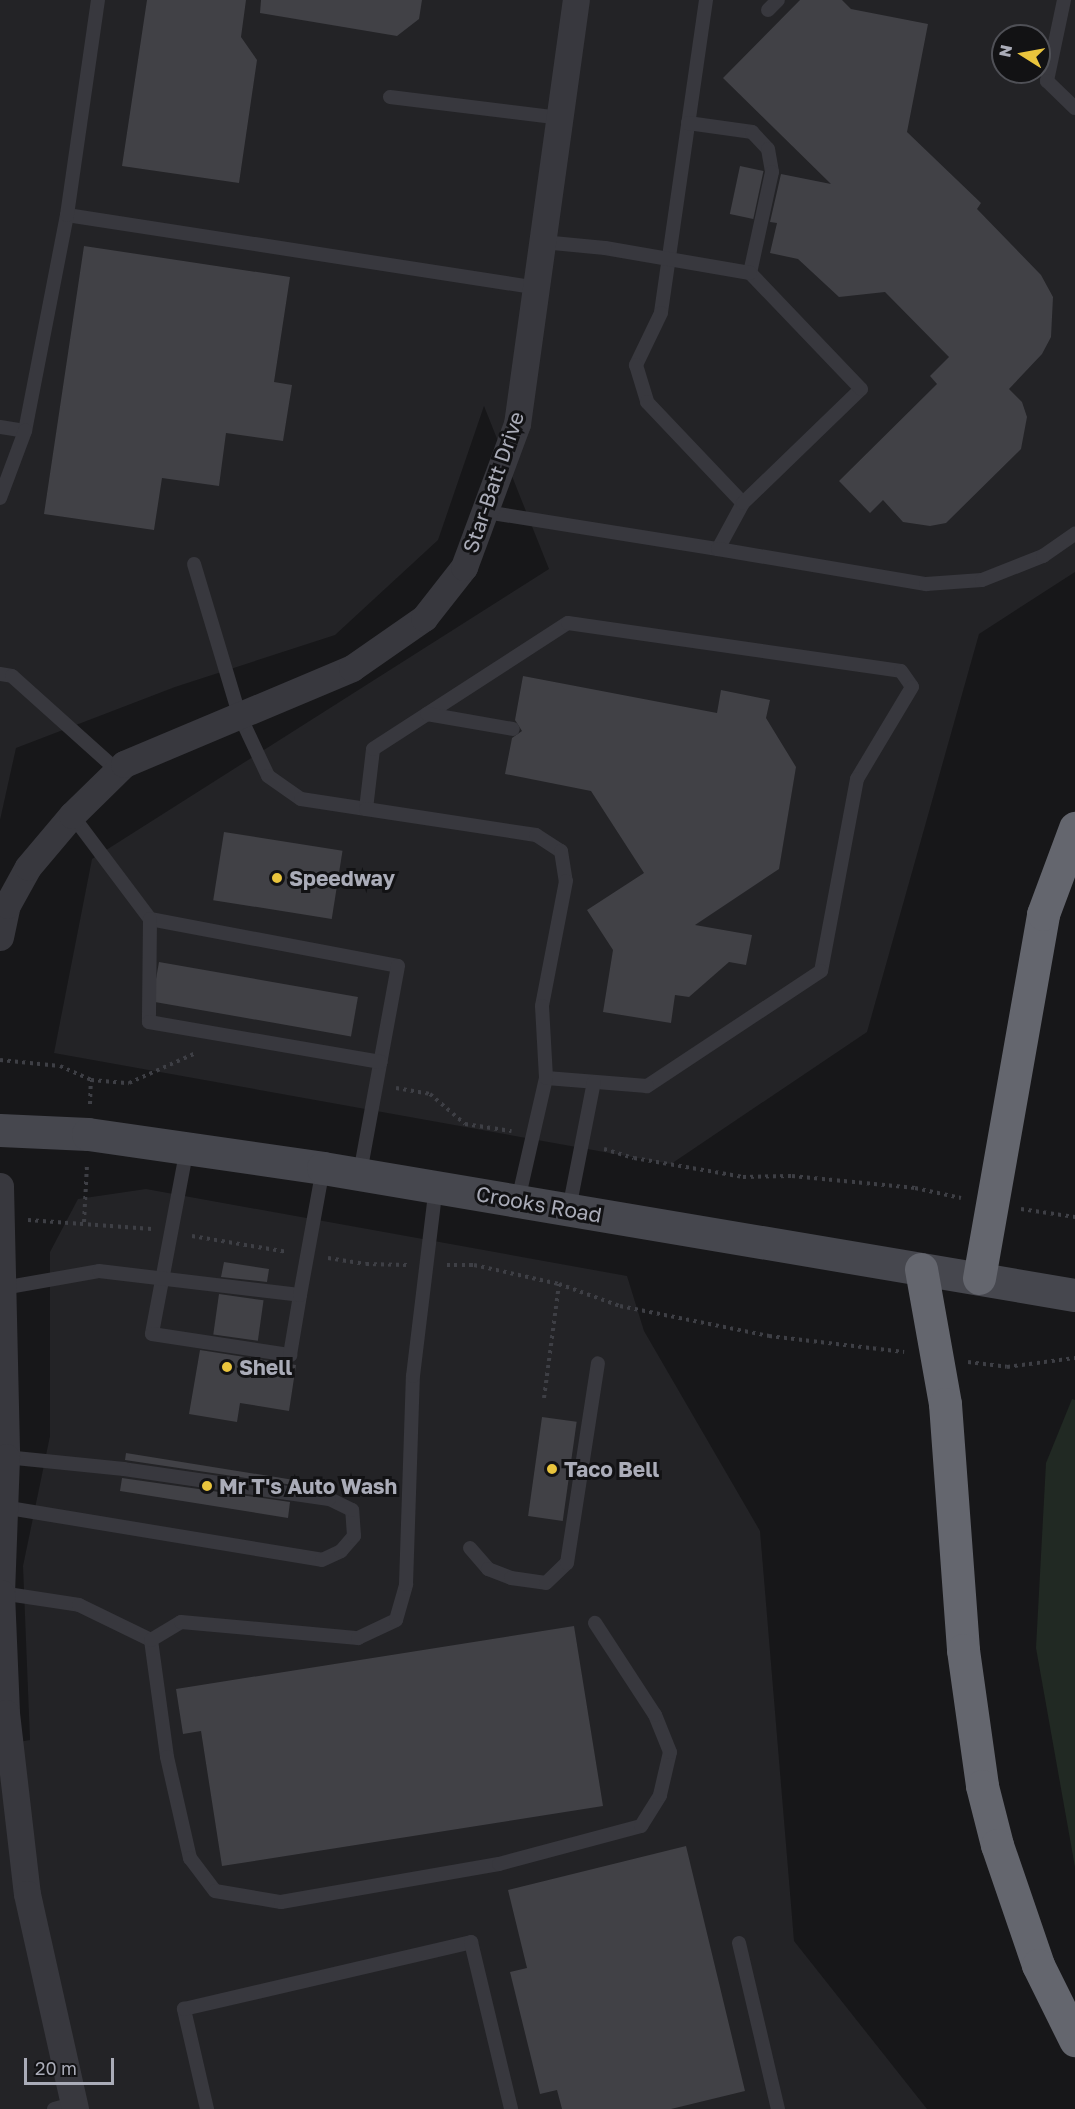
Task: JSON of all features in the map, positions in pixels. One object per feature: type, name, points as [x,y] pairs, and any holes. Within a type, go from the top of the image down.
[{"type":"highway","points":[[979,1278],[1043,914],[1075,828]]},
{"type":"highway","points":[[921,1269],[938,1358],[950,1466],[963,1650],[982,1786],[997,1845],[1038,1965],[1075,2040]]},
{"type":"main road","name":"Crooks Road","points":[[0,1130],[88,1134],[323,1168],[1075,1295]]},
{"type":"street","name":"Star-Batt Drive","points":[[0,937],[7,905],[28,867],[72,814],[124,764],[352,668],[424,618],[464,567],[517,424],[576,0]]},
{"type":"street","points":[[0,1186],[3,1219],[6,1457],[1,1541],[1,1593],[7,1791],[67,2107]]},
{"type":"lane","points":[[0,498],[25,431],[67,215],[98,0]]},
{"type":"lane","points":[[706,0],[661,313],[636,365],[647,402],[743,503]]},
{"type":"lane","points":[[1064,0],[1047,81],[1075,108]]},
{"type":"lane","points":[[390,97],[560,118]]},
{"type":"lane","points":[[688,123],[752,132],[768,149],[772,172],[750,273]]},
{"type":"lane","points":[[67,215],[537,288]]},
{"type":"lane","points":[[543,242],[669,259],[750,273],[861,389],[743,503],[718,549]]},
{"type":"lane","points":[[0,427],[25,431]]},
{"type":"lane","points":[[486,512],[926,584],[982,580],[1042,556],[1075,534]]},
{"type":"lane","points":[[194,564],[239,714],[268,776],[301,800],[526,833],[561,851],[566,881],[542,1006],[546,1078],[518,1200]]},
{"type":"lane","points":[[366,809],[373,749],[568,623],[901,670],[912,687],[857,779],[821,971],[647,1086],[546,1078]]},
{"type":"lane","points":[[0,674],[12,676],[118,771]]},
{"type":"lane","points":[[427,714],[513,729]]},
{"type":"lane","points":[[72,814],[150,920],[148,1022],[381,1062]]},
{"type":"lane","points":[[150,920],[398,966],[360,1174]]},
{"type":"lane","points":[[569,1209],[594,1082]]},
{"type":"lane","points":[[187,1148],[152,1334],[290,1355],[323,1168]]},
{"type":"lane","points":[[150,1640],[181,1622],[358,1638],[396,1620],[406,1584],[409,1550],[410,1423],[436,1187]]},
{"type":"lane","points":[[3,1288],[99,1271],[300,1295]]},
{"type":"lane","points":[[470,1548],[488,1569],[512,1578],[546,1583],[567,1563],[598,1363]]},
{"type":"lane","points":[[3,1507],[322,1560],[341,1551],[354,1536],[352,1510],[329,1499],[123,1469],[6,1457]]},
{"type":"lane","points":[[1,1593],[79,1605],[150,1640]]},
{"type":"lane","points":[[150,1640],[167,1757],[190,1858],[215,1891],[281,1902],[499,1864],[641,1826],[660,1795],[670,1752],[655,1714],[595,1623]]},
{"type":"lane","points":[[207,2109],[184,2010],[471,1942],[511,2109]]},
{"type":"lane","points":[[739,1943],[778,2109]]},
{"type":"path","points":[[3,1219],[84,1222],[171,1233],[366,1264],[474,1265],[559,1284],[620,1306],[769,1336],[1007,1367],[1075,1358]]},
{"type":"path","points":[[544,1398],[559,1284]]},
{"type":"shaded area","points":[[0,0],[1075,0],[1075,572],[979,634],[867,1032],[671,1164],[54,1053],[92,859],[549,569],[484,406],[438,540],[335,635],[175,687],[16,748],[0,820]]},
{"type":"shaded area","points":[[146,1189],[627,1276],[644,1331],[760,1531],[794,1941],[927,2109],[0,2109],[0,1745],[30,1740],[23,1566],[50,1436],[50,1252],[78,1199]]},
{"type":"shaded area","points":[[1072,1399],[1075,1400],[1075,1867],[1036,1648],[1046,1463]]},
{"type":"building","points":[[147,0],[246,0],[241,37],[257,60],[239,183],[122,166]]},
{"type":"building","points":[[261,0],[422,0],[419,19],[397,36],[260,13]]},
{"type":"building","points":[[800,0],[842,0],[851,9],[928,24],[907,132],[981,203],[977,209],[1041,275],[1053,297],[1051,337],[1042,354],[1009,389],[1022,402],[1027,417],[1021,449],[946,523],[930,526],[903,522],[883,500],[870,513],[839,481],[937,384],[930,376],[949,357],[885,292],[839,297],[798,259],[770,253],[777,223],[770,222],[781,174],[831,184],[723,78]]},
{"type":"building","points":[[740,166],[763,171],[753,219],[730,214]]},
{"type":"building","points":[[84,246],[290,277],[274,382],[292,385],[283,441],[226,433],[219,486],[162,478],[154,530],[44,514]]},
{"type":"building","points":[[523,676],[717,713],[721,690],[770,700],[766,718],[796,767],[779,869],[695,925],[752,935],[746,965],[729,962],[689,997],[675,995],[671,1023],[603,1012],[613,950],[587,910],[644,873],[591,791],[505,774],[512,738],[522,731],[515,720]]},
{"type":"building","points":[[224,832],[343,851],[332,919],[213,900]]},
{"type":"building","points":[[159,962],[358,997],[351,1036],[152,1001]]},
{"type":"building","points":[[224,1262],[269,1269],[267,1282],[221,1277]]},
{"type":"building","points":[[219,1294],[264,1300],[258,1341],[213,1335]]},
{"type":"building","points":[[200,1350],[296,1365],[289,1411],[240,1403],[237,1422],[189,1414]]},
{"type":"building","name":"Taco Bell","points":[[542,1417],[577,1422],[563,1521],[528,1516]]},
{"type":"building","points":[[126,1453],[294,1480],[293,1485],[125,1460]]},
{"type":"building","points":[[122,1478],[290,1502],[288,1518],[120,1491]]},
{"type":"building","points":[[574,1626],[603,1806],[222,1866],[201,1731],[183,1734],[176,1689]]},
{"type":"building","points":[[686,1846],[745,2091],[671,2109],[562,2109],[557,2090],[540,2094],[510,1972],[527,1968],[508,1890]]},
{"type":"place","name":"Speedway","points":[[277,878]]},
{"type":"place","name":"Shell","points":[[227,1367]]},
{"type":"place","name":"Taco Bell","points":[[552,1469]]},
{"type":"place","name":"Mr T's Auto Wash","points":[[207,1486]]}]
